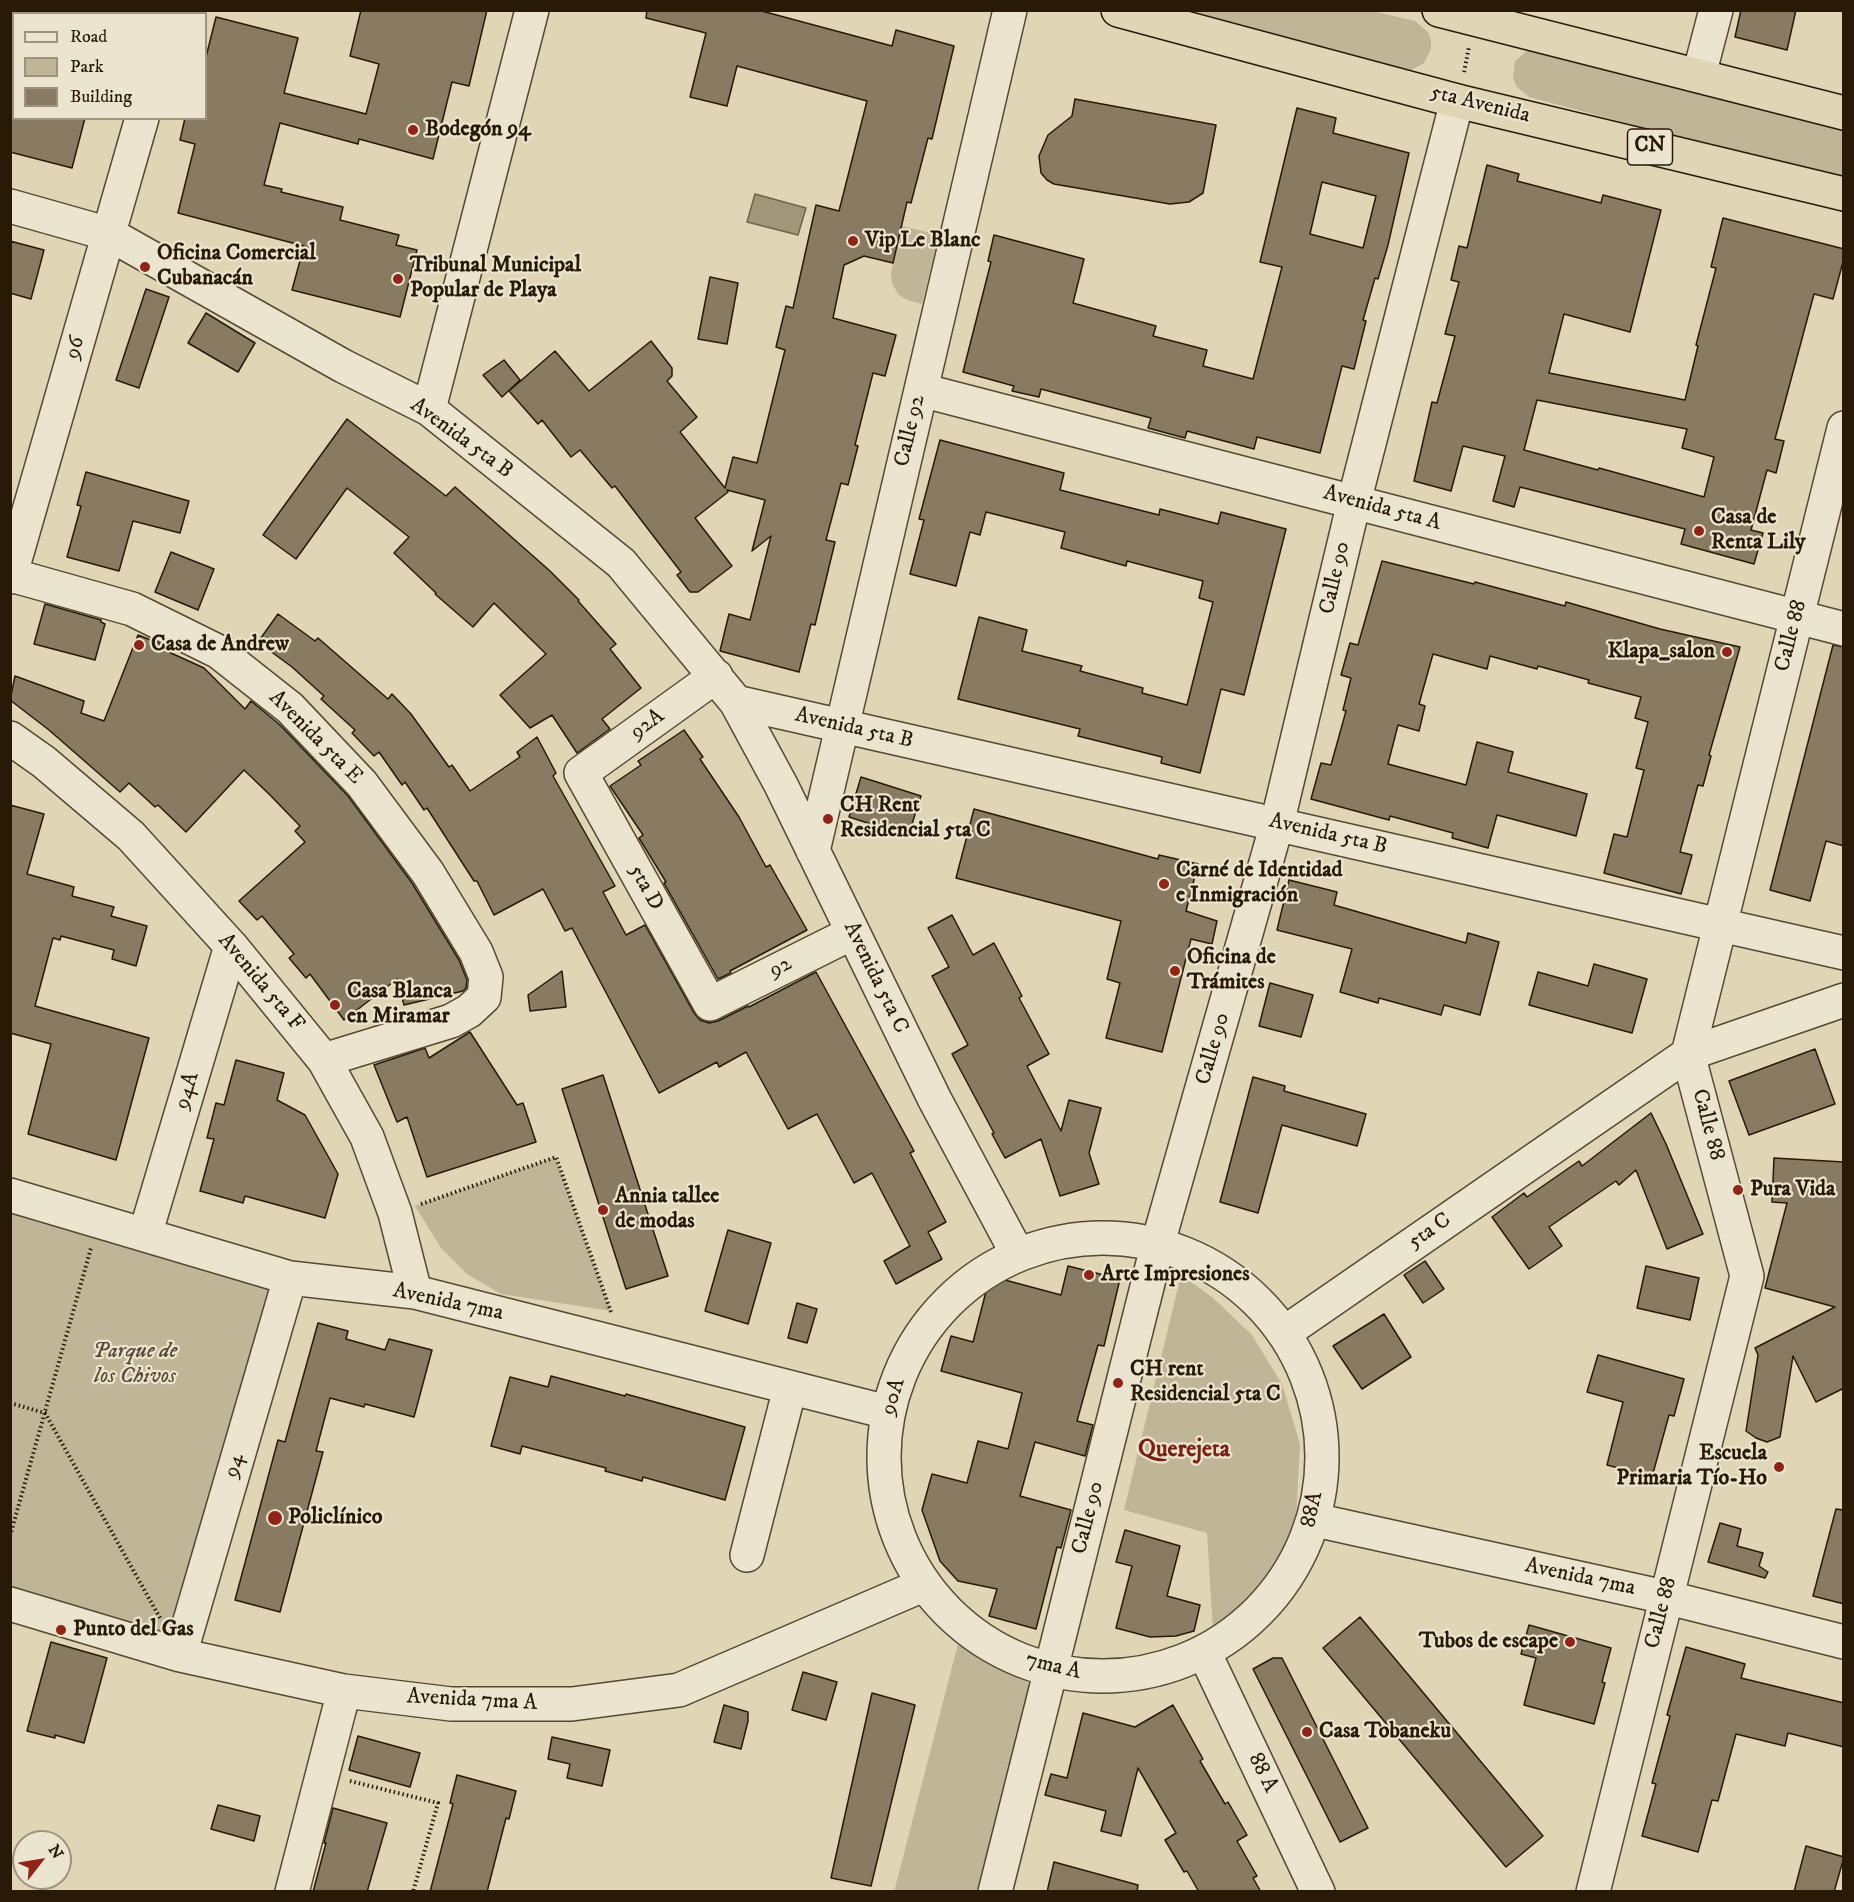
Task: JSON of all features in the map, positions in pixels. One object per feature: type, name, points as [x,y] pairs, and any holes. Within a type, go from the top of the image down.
[{"type":"highway","name":"5ta Avenida","points":[[1118,10],[1457,100],[1844,194]]},
{"type":"highway","points":[[1439,10],[1476,15],[1844,113]]},
{"type":"street","points":[[429,409],[532,10]]},
{"type":"street","name":"Calle 92","points":[[813,851],[1010,10]]},
{"type":"street","points":[[1699,75],[1716,10]]},
{"type":"street","name":"Calle 90","points":[[995,1892],[1158,1243],[1277,824],[1354,502],[1457,100]]},
{"type":"street","name":"96","points":[[11,576],[141,120]]},
{"type":"street","name":"Avenida 5ta B","points":[[10,206],[109,234],[343,366],[429,409],[621,563],[736,702],[1844,953]]},
{"type":"street","name":"Avenida 5ta A","points":[[921,390],[1844,629]]},
{"type":"street","name":"Calle 88","points":[[1593,1892],[1747,1276],[1688,1054],[1844,428]]},
{"type":"street","name":"Avenida 5ta E","points":[[11,576],[132,609],[219,652],[290,708],[362,784],[428,873],[476,952],[486,977],[484,998],[469,1011],[451,1021],[324,1060]]},
{"type":"street","name":"92A","points":[[581,773],[716,676]]},
{"type":"street","name":"Avenida 5ta C","points":[[736,702],[781,785],[934,1100],[1017,1253]]},
{"type":"street","name":"Avenida 5ta F","points":[[10,738],[44,762],[131,836],[231,946],[324,1060],[367,1137],[395,1213],[415,1292]]},
{"type":"street","name":"5ta D","points":[[581,773],[710,1004]]},
{"type":"street","name":"92","points":[[710,1004],[852,933]]},
{"type":"street","name":"94A","points":[[145,1235],[231,946]]},
{"type":"street","name":"5ta C","points":[[1284,1333],[1688,1054],[1844,1000]]},
{"type":"street","name":"Avenida 7ma","points":[[10,1195],[290,1278],[415,1292],[887,1412]]},
{"type":"street","points":[[1017,1253],[1087,1237],[1158,1243],[1207,1263],[1250,1293],[1284,1333]]},
{"type":"street","name":"90A","points":[[923,1585],[893,1522],[883,1473],[887,1412],[912,1346],[957,1291],[1017,1253]]},
{"type":"street","name":"94","points":[[180,1655],[290,1278]]},
{"type":"street","name":"88A","points":[[1205,1654],[1253,1620],[1291,1574],[1315,1520],[1323,1456],[1322,1445],[1313,1391],[1284,1333]]},
{"type":"street","points":[[747,1555],[790,1388]]},
{"type":"street","name":"Avenida 7ma","points":[[1315,1520],[1665,1597],[1844,1642]]},
{"type":"street","name":"7ma A","points":[[923,1585],[958,1623],[1001,1653],[1050,1671],[1102,1678],[1155,1672],[1205,1654]]},
{"type":"street","name":"Avenida 7ma A","points":[[10,1604],[180,1655],[344,1691],[451,1704],[572,1704],[679,1690],[923,1585]]},
{"type":"street","name":"88 A","points":[[1205,1654],[1318,1892]]},
{"type":"street","points":[[292,1892],[344,1691]]},
{"type":"path","points":[[395,1213],[556,1157],[623,1345]]},
{"type":"path","points":[[10,1536],[99,1221]]},
{"type":"path","points":[[10,1403],[45,1413],[180,1655]]},
{"type":"path","points":[[323,1774],[438,1803],[413,1892]]},
{"type":"green space","points":[[1165,11],[1373,11],[1415,21],[1428,32],[1431,49],[1424,63],[1409,71]]},
{"type":"green space","points":[[1528,50],[1843,128],[1843,181],[1529,97],[1516,86],[1513,78],[1515,61]]},
{"type":"green space","points":[[902,226],[939,235],[922,304],[907,300],[898,294],[892,283],[891,273]]},
{"type":"green space","points":[[556,1157],[611,1311],[501,1294],[467,1274],[441,1248],[415,1206]]},
{"type":"green space","name":"Parque de los Chivos","points":[[10,1195],[290,1278],[180,1655],[11,1604]]},
{"type":"green space","points":[[1181,1275],[1212,1297],[1252,1335],[1282,1384],[1300,1444],[1295,1538],[1265,1585],[1213,1631],[1207,1533],[1124,1510]]},
{"type":"green space","points":[[959,1640],[1030,1684],[980,1891],[894,1892]]},
{"type":"shaded area","points":[[755,194],[806,208],[798,235],[747,222]]},
{"type":"building","points":[[361,10],[487,10],[469,86],[452,82],[433,159],[359,139],[358,144],[280,123],[264,185],[282,189],[281,192],[343,207],[340,220],[399,235],[396,245],[417,250],[400,317],[292,290],[304,246],[178,213],[195,144],[180,140],[185,120],[207,120],[207,53],[216,17],[298,38],[284,93],[366,114],[379,64],[350,56]]},
{"type":"building","points":[[647,10],[758,10],[892,46],[896,30],[954,46],[932,139],[928,138],[911,203],[907,202],[893,263],[864,256],[844,265],[833,318],[896,335],[885,376],[873,373],[855,445],[858,446],[848,485],[841,483],[826,540],[835,542],[815,625],[811,624],[799,672],[720,651],[729,614],[750,620],[771,536],[752,551],[765,500],[727,490],[728,492],[695,518],[732,566],[698,592],[690,592],[677,575],[681,572],[615,486],[612,488],[580,450],[571,457],[542,420],[538,424],[509,391],[555,351],[589,391],[651,341],[672,368],[672,376],[667,381],[697,417],[680,432],[725,488],[733,457],[757,463],[785,350],[776,347],[786,306],[793,308],[816,205],[839,211],[867,101],[737,66],[727,106],[690,97],[706,33],[646,18]]},
{"type":"building","points":[[1741,10],[1796,10],[1787,50],[1735,37]]},
{"type":"building","points":[[1075,99],[1216,125],[1203,193],[1189,202],[1170,204],[1054,184],[1047,180],[1041,173],[1039,156],[1048,135],[1072,116]]},
{"type":"building","points":[[1297,108],[1336,118],[1333,133],[1409,153],[1388,245],[1378,279],[1375,278],[1363,320],[1366,321],[1354,369],[1342,366],[1320,453],[1257,437],[1254,449],[1187,431],[1185,438],[1148,428],[1151,418],[1041,389],[1039,397],[1012,391],[1014,386],[963,372],[991,262],[988,261],[994,235],[1084,259],[1073,303],[1156,326],[1153,336],[1207,350],[1203,366],[1253,379],[1282,267],[1260,262]],"holes":[[[1322,182],[1376,196],[1363,248],[1310,234]]]},
{"type":"building","points":[[10,118],[12,120],[84,120],[72,168],[10,152]]},
{"type":"building","points":[[1487,165],[1519,174],[1517,181],[1601,203],[1603,195],[1661,210],[1630,332],[1564,314],[1549,373],[1685,400],[1698,346],[1696,345],[1716,268],[1711,267],[1723,218],[1844,249],[1844,258],[1833,299],[1814,294],[1775,439],[1784,441],[1776,473],[1767,470],[1751,530],[1763,533],[1754,564],[1681,544],[1685,529],[1520,487],[1514,507],[1493,501],[1505,456],[1463,446],[1451,491],[1414,481],[1432,402],[1437,403],[1455,336],[1445,334],[1459,282],[1451,280],[1459,246],[1467,248]],"holes":[[[1537,400],[1687,429],[1682,448],[1714,457],[1704,497],[1524,450]]]},
{"type":"building","points":[[10,241],[44,250],[31,299],[10,293]]},
{"type":"building","points":[[710,277],[738,283],[727,344],[698,339]]},
{"type":"building","points":[[146,289],[169,297],[139,388],[116,380]]},
{"type":"building","points":[[206,313],[255,343],[238,372],[188,343]]},
{"type":"building","points":[[504,360],[520,380],[502,397],[483,375]]},
{"type":"building","points":[[347,419],[446,496],[455,487],[550,571],[579,600],[616,644],[610,649],[641,688],[602,719],[610,729],[577,753],[552,715],[530,728],[500,695],[546,654],[494,603],[473,627],[435,594],[394,553],[409,537],[347,488],[296,559],[263,535]]},
{"type":"building","points":[[940,440],[1064,473],[1060,490],[1159,515],[1160,509],[1218,524],[1221,512],[1286,529],[1244,695],[1221,689],[1200,773],[1161,763],[1162,757],[1078,736],[1080,729],[958,699],[979,617],[1027,630],[1022,651],[1082,666],[1080,671],[1143,688],[1142,693],[1187,705],[1213,602],[1199,598],[1203,581],[1127,561],[1126,566],[1061,548],[1065,532],[986,512],[980,535],[970,532],[956,586],[910,574],[924,520],[919,519]]},
{"type":"building","points":[[86,472],[189,501],[180,533],[133,521],[119,571],[67,557],[81,506],[77,505]]},
{"type":"building","points":[[171,552],[214,569],[198,610],[155,592]]},
{"type":"building","points":[[1382,561],[1474,584],[1475,582],[1565,606],[1566,602],[1660,629],[1740,647],[1709,755],[1711,756],[1703,786],[1698,785],[1680,852],[1692,855],[1681,894],[1604,873],[1614,834],[1627,837],[1644,770],[1636,768],[1648,722],[1635,718],[1641,697],[1588,683],[1589,680],[1538,666],[1537,669],[1490,656],[1487,669],[1433,654],[1419,704],[1425,706],[1419,731],[1398,725],[1388,764],[1466,785],[1477,742],[1513,752],[1508,772],[1587,794],[1576,836],[1497,815],[1488,848],[1452,838],[1453,833],[1390,816],[1389,820],[1311,799],[1321,763],[1331,765],[1346,711],[1343,710],[1351,678],[1341,675],[1350,643],[1358,645]]},
{"type":"building","points":[[45,604],[101,620],[105,624],[95,660],[34,644]]},
{"type":"building","points":[[278,614],[315,641],[318,638],[388,699],[392,694],[411,714],[449,767],[452,765],[470,791],[520,757],[517,752],[537,737],[556,773],[553,776],[615,886],[603,892],[626,935],[645,925],[700,1020],[709,1023],[718,1021],[816,972],[914,1151],[910,1153],[946,1222],[928,1232],[942,1259],[896,1284],[884,1261],[910,1246],[872,1173],[854,1183],[817,1114],[788,1129],[746,1052],[719,1067],[717,1062],[659,1093],[572,928],[565,931],[543,889],[494,915],[477,881],[474,881],[427,808],[424,810],[405,782],[402,785],[379,752],[374,756],[352,733],[355,730],[321,699],[324,696],[292,667],[258,642]]},
{"type":"building","points":[[138,635],[161,644],[160,648],[204,668],[245,709],[251,701],[280,725],[348,796],[412,883],[459,960],[467,980],[463,991],[404,1005],[397,979],[344,1020],[310,974],[306,978],[289,958],[294,954],[262,916],[257,920],[239,901],[305,842],[295,831],[300,826],[244,770],[186,832],[158,805],[155,807],[129,783],[120,792],[49,730],[10,700],[15,676],[84,701],[81,713],[104,721]]},
{"type":"building","points":[[1833,645],[1844,647],[1844,846],[1826,841],[1810,901],[1770,890]]},
{"type":"building","points":[[684,730],[703,757],[700,759],[739,817],[766,867],[770,865],[807,930],[718,979],[664,883],[666,882],[639,838],[643,835],[610,786],[641,765],[638,761]]},
{"type":"building","points":[[861,777],[921,796],[908,836],[849,817]]},
{"type":"building","points":[[10,805],[44,814],[27,874],[74,887],[72,896],[114,907],[111,916],[147,926],[136,966],[112,959],[114,950],[61,936],[60,940],[53,938],[35,1006],[149,1038],[116,1160],[28,1134],[51,1044],[10,1033]]},
{"type":"building","points":[[974,809],[1158,859],[1159,855],[1198,864],[1186,911],[1217,921],[1212,944],[1191,939],[1162,1052],[1106,1038],[1120,983],[1107,979],[1121,921],[956,878]]},
{"type":"building","points":[[1289,880],[1337,892],[1334,905],[1466,943],[1468,933],[1499,942],[1480,1015],[1444,1005],[1441,1015],[1379,998],[1378,1003],[1340,992],[1352,949],[1277,930]]},
{"type":"building","points":[[952,915],[973,955],[994,943],[1022,996],[1019,998],[1049,1054],[1027,1066],[1061,1131],[1069,1100],[1101,1108],[1089,1153],[1099,1184],[1060,1196],[1041,1139],[1005,1158],[952,1054],[968,1045],[932,976],[949,967],[928,928]]},
{"type":"building","points":[[1594,964],[1647,979],[1632,1033],[1529,1005],[1538,972],[1588,986]]},
{"type":"building","points":[[562,971],[566,1007],[530,1011],[528,995]]},
{"type":"building","points":[[1270,983],[1313,995],[1301,1037],[1259,1026]]},
{"type":"building","points":[[470,1032],[517,1105],[523,1103],[536,1142],[427,1177],[407,1117],[397,1122],[374,1065],[425,1048],[429,1058]]},
{"type":"building","points":[[1815,1049],[1835,1104],[1749,1135],[1729,1081]]},
{"type":"building","points":[[236,1060],[284,1073],[277,1100],[305,1115],[338,1174],[325,1218],[245,1196],[243,1203],[200,1191],[214,1139],[207,1138],[216,1103],[224,1105]]},
{"type":"building","points":[[603,1075],[668,1276],[626,1289],[562,1089]]},
{"type":"building","points":[[1253,1077],[1285,1086],[1284,1091],[1366,1114],[1357,1146],[1282,1125],[1258,1213],[1220,1202]]},
{"type":"building","points":[[1651,1113],[1703,1234],[1667,1249],[1636,1170],[1619,1185],[1616,1181],[1549,1227],[1562,1246],[1529,1269],[1492,1217],[1524,1193],[1527,1197],[1579,1161],[1582,1166]]},
{"type":"building","points":[[1774,1158],[1844,1162],[1844,1388],[1816,1402],[1793,1356],[1780,1437],[1767,1442],[1746,1431],[1758,1355],[1755,1348],[1835,1307],[1765,1288],[1787,1203],[1772,1202]]},
{"type":"building","points":[[728,1230],[771,1243],[748,1324],[705,1311]]},
{"type":"building","points":[[1425,1261],[1444,1289],[1423,1303],[1404,1275]]},
{"type":"building","points":[[1068,1266],[1120,1279],[1104,1346],[1098,1345],[1077,1421],[1093,1425],[1085,1456],[1035,1442],[1020,1496],[1071,1510],[1061,1548],[1057,1547],[1036,1629],[989,1616],[997,1589],[958,1581],[940,1561],[922,1510],[932,1474],[967,1483],[978,1441],[1008,1449],[1022,1393],[941,1371],[951,1336],[973,1342],[990,1276],[1061,1295]]},
{"type":"building","points":[[1646,1266],[1699,1278],[1690,1320],[1637,1308]]},
{"type":"building","points":[[797,1303],[817,1309],[807,1343],[788,1338]]},
{"type":"building","points":[[1384,1314],[1411,1357],[1362,1389],[1333,1346]]},
{"type":"building","points":[[318,1323],[348,1331],[346,1339],[385,1350],[389,1339],[432,1350],[414,1417],[365,1404],[364,1407],[330,1398],[316,1451],[323,1452],[280,1612],[235,1600],[278,1440],[285,1442]]},
{"type":"building","points":[[1598,1355],[1684,1379],[1674,1416],[1669,1415],[1652,1477],[1607,1465],[1623,1402],[1587,1392]]},
{"type":"building","points":[[551,1376],[745,1427],[725,1500],[643,1477],[642,1481],[605,1471],[606,1468],[522,1446],[520,1454],[491,1446],[510,1377],[548,1387]]},
{"type":"building","points":[[1836,1509],[1844,1510],[1844,1604],[1813,1596]]},
{"type":"building","points":[[1720,1523],[1741,1529],[1737,1546],[1763,1553],[1759,1566],[1768,1572],[1765,1578],[1708,1562]]},
{"type":"building","points":[[1125,1530],[1180,1546],[1167,1596],[1200,1605],[1194,1631],[1176,1636],[1150,1637],[1116,1628],[1132,1566],[1116,1562]]},
{"type":"building","points":[[1360,1617],[1543,1836],[1506,1867],[1323,1648]]},
{"type":"building","points":[[1529,1625],[1611,1648],[1594,1724],[1524,1705],[1536,1658],[1521,1654]]},
{"type":"building","points":[[51,1642],[107,1658],[84,1743],[55,1735],[55,1738],[27,1731]]},
{"type":"building","points":[[1686,1647],[1745,1664],[1741,1678],[1844,1703],[1844,1747],[1788,1733],[1785,1746],[1736,1734],[1718,1801],[1712,1800],[1698,1852],[1642,1836],[1656,1784],[1652,1783],[1670,1716],[1667,1715]]},
{"type":"building","points":[[1273,1658],[1282,1658],[1368,1828],[1340,1842],[1253,1669]]},
{"type":"building","points":[[803,1672],[837,1682],[826,1720],[792,1710]]},
{"type":"building","points":[[872,1693],[915,1705],[871,1886],[831,1878]]},
{"type":"building","points":[[724,1705],[748,1712],[741,1749],[714,1742]]},
{"type":"building","points":[[1173,1705],[1203,1759],[1200,1761],[1225,1804],[1228,1802],[1247,1835],[1237,1841],[1257,1876],[1253,1878],[1261,1892],[1199,1892],[1165,1840],[1176,1833],[1138,1768],[1121,1836],[1101,1831],[1106,1811],[1045,1795],[1051,1774],[1067,1778],[1083,1713],[1135,1727]]},
{"type":"building","points":[[358,1736],[420,1753],[410,1787],[349,1770]]},
{"type":"building","points":[[552,1737],[610,1750],[602,1786],[567,1778],[570,1764],[548,1759]]},
{"type":"building","points":[[457,1775],[516,1791],[509,1819],[506,1818],[487,1892],[430,1892],[453,1804],[450,1803]]},
{"type":"building","points":[[218,1805],[260,1816],[254,1841],[211,1829]]},
{"type":"building","points":[[333,1808],[387,1823],[367,1892],[313,1892]]},
{"type":"building","points":[[1806,1846],[1844,1857],[1834,1892],[1794,1892]]},
{"type":"building","points":[[1054,1862],[1138,1885],[1137,1892],[1047,1892]]},
{"type":"place","name":"Bodegón 94","points":[[413,130]]},
{"type":"place","name":"Vip Le Blanc","points":[[853,241]]},
{"type":"place","name":"Oficina Comercial Cubanacán","points":[[145,267]]},
{"type":"place","name":"Tribunal Municipal Popular de Playa","points":[[398,279]]},
{"type":"place","name":"Casa de Renta Lily","points":[[1699,531]]},
{"type":"place","name":"Casa de Andrew","points":[[139,645]]},
{"type":"place","name":"Klapa_salon","points":[[1727,652]]},
{"type":"place","name":"CH Rent Residencial 5ta C","points":[[828,819]]},
{"type":"place","name":"Carné de Identidad e Inmigración","points":[[1164,884]]},
{"type":"place","name":"Oficina de Trámites","points":[[1175,971]]},
{"type":"place","name":"Casa Blanca en Miramar","points":[[335,1005]]},
{"type":"place","name":"Pura Vida","points":[[1738,1190]]},
{"type":"place","name":"Annia tallee de modas","points":[[603,1210]]},
{"type":"place","name":"Arte Impresiones","points":[[1089,1275]]},
{"type":"place","name":"CH rent Residencial 5ta C","points":[[1118,1383]]},
{"type":"place","name":"Escuela Primaria Tío-Ho","points":[[1779,1467]]},
{"type":"place","name":"Policlínico","points":[[275,1518]]},
{"type":"place","name":"Punto del Gas","points":[[61,1630]]},
{"type":"place","name":"Tubos de escape","points":[[1570,1642]]},
{"type":"place","name":"Casa Tobaneku","points":[[1307,1732]]},
{"type":"district","name":"Querejeta","points":[[1184,1451]]}]
